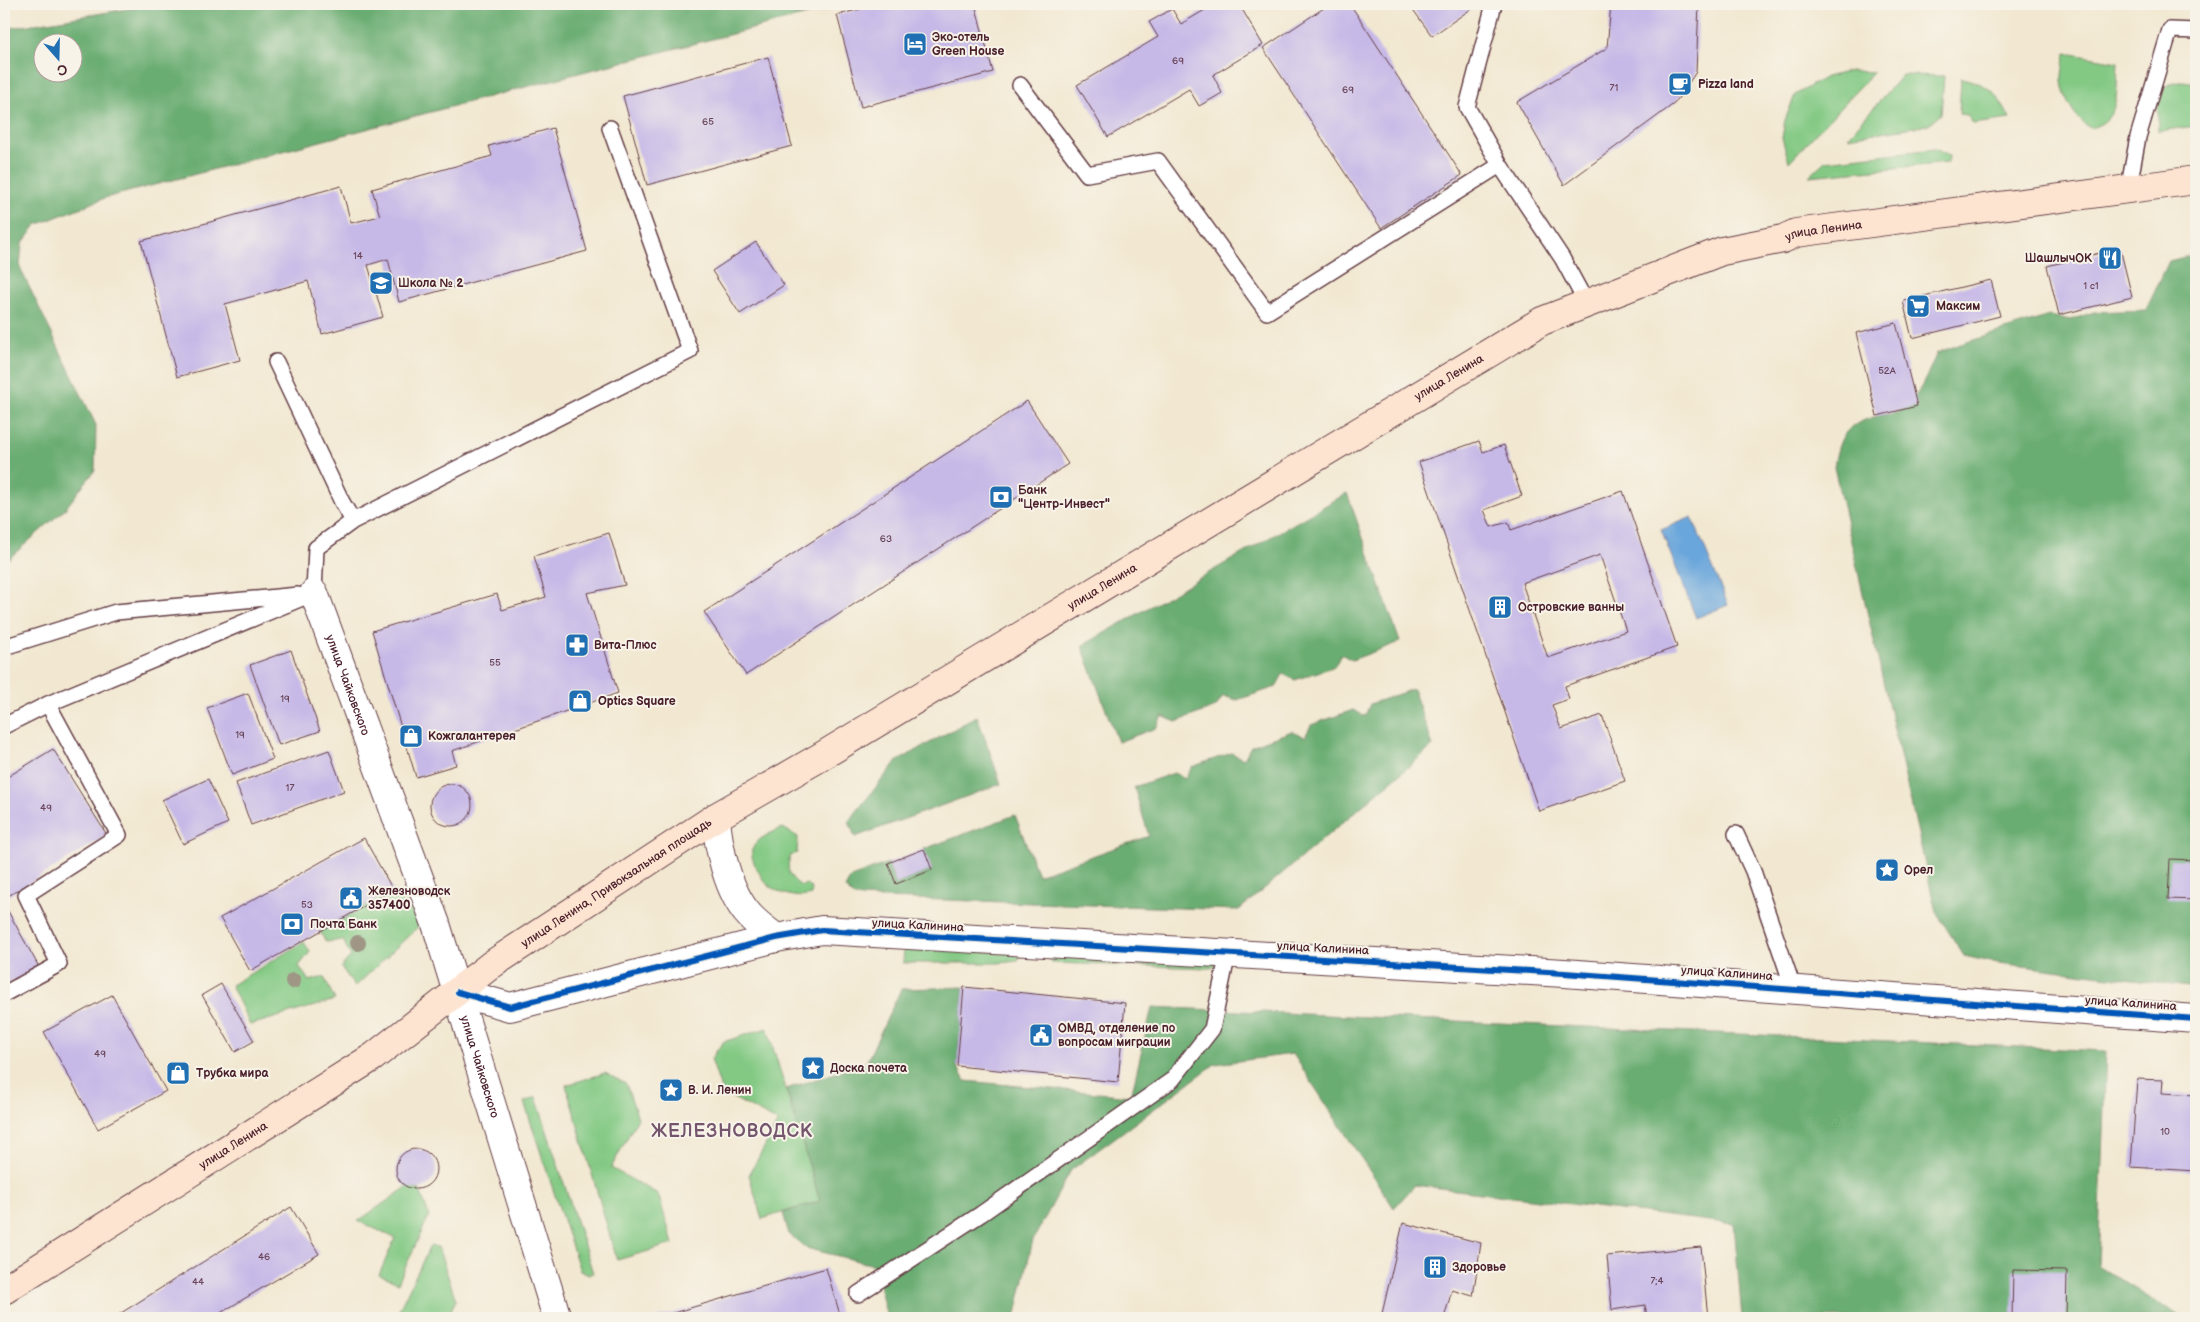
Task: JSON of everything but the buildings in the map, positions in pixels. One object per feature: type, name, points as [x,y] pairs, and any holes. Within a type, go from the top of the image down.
[{"type":"main road","name":"улица Ленина","points":[[780,781],[1542,321],[1722,252],[1783,239],[1796,234],[2196,180]]},
{"type":"main road","name":"улица Ленина, Привокзальная площадь","points":[[458,992],[491,965],[716,817],[780,781]]},
{"type":"main road","name":"улица Ленина","points":[[4,1290],[373,1057],[458,992]]},
{"type":"street","name":"улица Чайковского","points":[[314,593],[436,924],[557,1318]]},
{"type":"street","points":[[716,817],[717,836],[725,869],[734,891],[748,914],[776,938]]},
{"type":"street","name":"улица Калинина","points":[[458,992],[510,1007],[776,938],[822,930],[1564,973],[2196,1019]]},
{"type":"lane","points":[[1494,4],[1467,106],[1500,164],[1562,258],[1587,304]]},
{"type":"lane","points":[[2128,190],[2138,137],[2170,30],[2196,31]]},
{"type":"lane","points":[[1020,85],[1087,174],[1158,161],[1267,312],[1500,164]]},
{"type":"lane","points":[[314,593],[316,548],[353,521],[690,351],[610,128]]},
{"type":"lane","points":[[276,362],[342,502],[353,521]]},
{"type":"lane","points":[[4,647],[116,612],[314,593]]},
{"type":"lane","points":[[4,726],[48,704],[314,593]]},
{"type":"lane","points":[[4,994],[59,964],[26,895],[119,835],[48,704]]},
{"type":"lane","points":[[1736,834],[1752,871],[1794,990]]},
{"type":"lane","points":[[858,1294],[981,1214],[1172,1080],[1212,1029],[1228,953]]},
{"type":"green space","points":[[158,4],[850,4],[575,74],[105,198],[36,225],[22,244],[20,268],[96,425],[95,470],[65,509],[4,563],[4,29]]},
{"type":"green space","points":[[2066,53],[2118,62],[2117,92],[2112,111],[2108,118],[2090,128],[2071,108],[2065,95],[2062,78]]},
{"type":"green space","points":[[1851,71],[1874,72],[1789,162],[1782,138],[1785,120],[1795,95],[1826,77]]},
{"type":"green space","points":[[1902,75],[1944,76],[1941,114],[1928,125],[1848,137]]},
{"type":"green space","points":[[1961,78],[1978,83],[1991,91],[2001,103],[2010,119],[1973,124],[1968,115],[1959,114]]},
{"type":"green space","points":[[2183,81],[2196,83],[2196,126],[2158,131],[2158,97],[2167,85]]},
{"type":"green space","points":[[1935,149],[1949,156],[1948,163],[1809,176],[1825,161]]},
{"type":"green space","points":[[2196,254],[2196,988],[1991,962],[1964,956],[1936,912],[1834,467],[1838,447],[1845,433],[1857,423],[1877,416],[1898,412],[1907,406],[1922,385],[1937,353],[2049,316],[2071,320],[2094,312],[2146,310],[2169,261]]},
{"type":"green space","points":[[1347,493],[1400,642],[1352,660],[1341,654],[1335,666],[1295,680],[1283,674],[1276,687],[1237,700],[1223,696],[1216,707],[1176,722],[1162,716],[1156,728],[1118,742],[1082,646]]},
{"type":"green space","points":[[1413,689],[1433,746],[1239,910],[854,897],[845,888],[851,877],[888,863],[896,884],[932,870],[924,849],[1015,815],[1038,875],[1149,836],[1134,787],[1174,773],[1185,779],[1192,767],[1231,753],[1244,759],[1251,746],[1292,731],[1305,737],[1311,725],[1353,710],[1365,716],[1370,704]]},
{"type":"green space","points":[[977,716],[1001,784],[855,837],[849,821],[896,762]]},
{"type":"green space","points":[[783,828],[798,837],[797,853],[790,856],[788,866],[790,873],[801,886],[807,884],[812,889],[811,895],[799,897],[774,889],[765,882],[755,865],[752,850],[757,842]]},
{"type":"green space","points":[[393,890],[422,923],[355,987],[341,967],[351,956],[343,940],[326,942],[320,932]]},
{"type":"green space","points":[[304,942],[310,952],[299,966],[309,981],[324,977],[335,1000],[250,1025],[231,985]]},
{"type":"green space","points":[[904,946],[1016,953],[1021,956],[1017,961],[999,963],[903,963]]},
{"type":"green space","points":[[1048,957],[1220,962],[1210,968],[1052,963]]},
{"type":"green space","points":[[964,987],[957,1066],[965,1081],[1131,1096],[1152,1007],[2106,1051],[2098,1266],[2182,1318],[1742,1318],[1734,1224],[1415,1185],[1394,1208],[1293,1054],[1215,1064],[1071,1170],[1033,1240],[1015,1318],[887,1318],[874,1265],[806,1248],[789,1234],[783,1213],[820,1201],[786,1089],[866,1063],[901,989]]},
{"type":"green space","points":[[767,1028],[820,1201],[762,1219],[749,1175],[778,1122],[722,1092],[711,1059],[723,1042]]},
{"type":"green space","points":[[605,1073],[626,1084],[638,1118],[611,1168],[658,1194],[673,1244],[617,1260],[566,1085]]},
{"type":"green space","points":[[536,1097],[593,1273],[589,1274],[580,1271],[524,1102]]},
{"type":"green space","points":[[407,1187],[420,1190],[429,1216],[398,1283],[379,1275],[395,1238],[358,1221]]},
{"type":"green space","points":[[430,1246],[438,1247],[456,1300],[447,1318],[395,1318]]},
{"type":"water","points":[[1692,517],[1728,605],[1696,618],[1661,530]]},
{"type":"cycle path","points":[[458,992],[510,1007],[776,938],[822,930],[1564,973],[2196,1019]]},
{"type":"place","name":"Эко-отель Green House","points":[[915,44]]},
{"type":"place","name":"Pizza land","points":[[1680,84]]},
{"type":"place","name":"ШашлычОК","points":[[2110,258]]},
{"type":"place","name":"Школа № 2","points":[[381,283]]},
{"type":"place","name":"Максим","points":[[1918,306]]},
{"type":"place","name":"Банк \"Центр-Инвест\"","points":[[1001,497]]},
{"type":"place","name":"Островские ванны","points":[[1500,607]]},
{"type":"place","name":"Вита-Плюс","points":[[577,645]]},
{"type":"place","name":"Optics Square","points":[[580,701]]},
{"type":"place","name":"Кожгалантерея","points":[[411,736]]},
{"type":"place","name":"Орел","points":[[1887,870]]},
{"type":"place","name":"Железноводск 357400","points":[[351,898]]},
{"type":"place","name":"Почта Банк","points":[[292,924]]},
{"type":"place","name":"ОМВД, отделение по вопросам миграции","points":[[1041,1035]]},
{"type":"place","name":"Доска почета","points":[[813,1068]]},
{"type":"place","name":"Трубка мира","points":[[178,1073]]},
{"type":"place","name":"В. И. Ленин","points":[[671,1090]]},
{"type":"place","name":"Здоровье","points":[[1435,1267]]},
{"type":"district","name":"ЖЕЛЕЗНОВОДСК","points":[[732,1131]]}]
